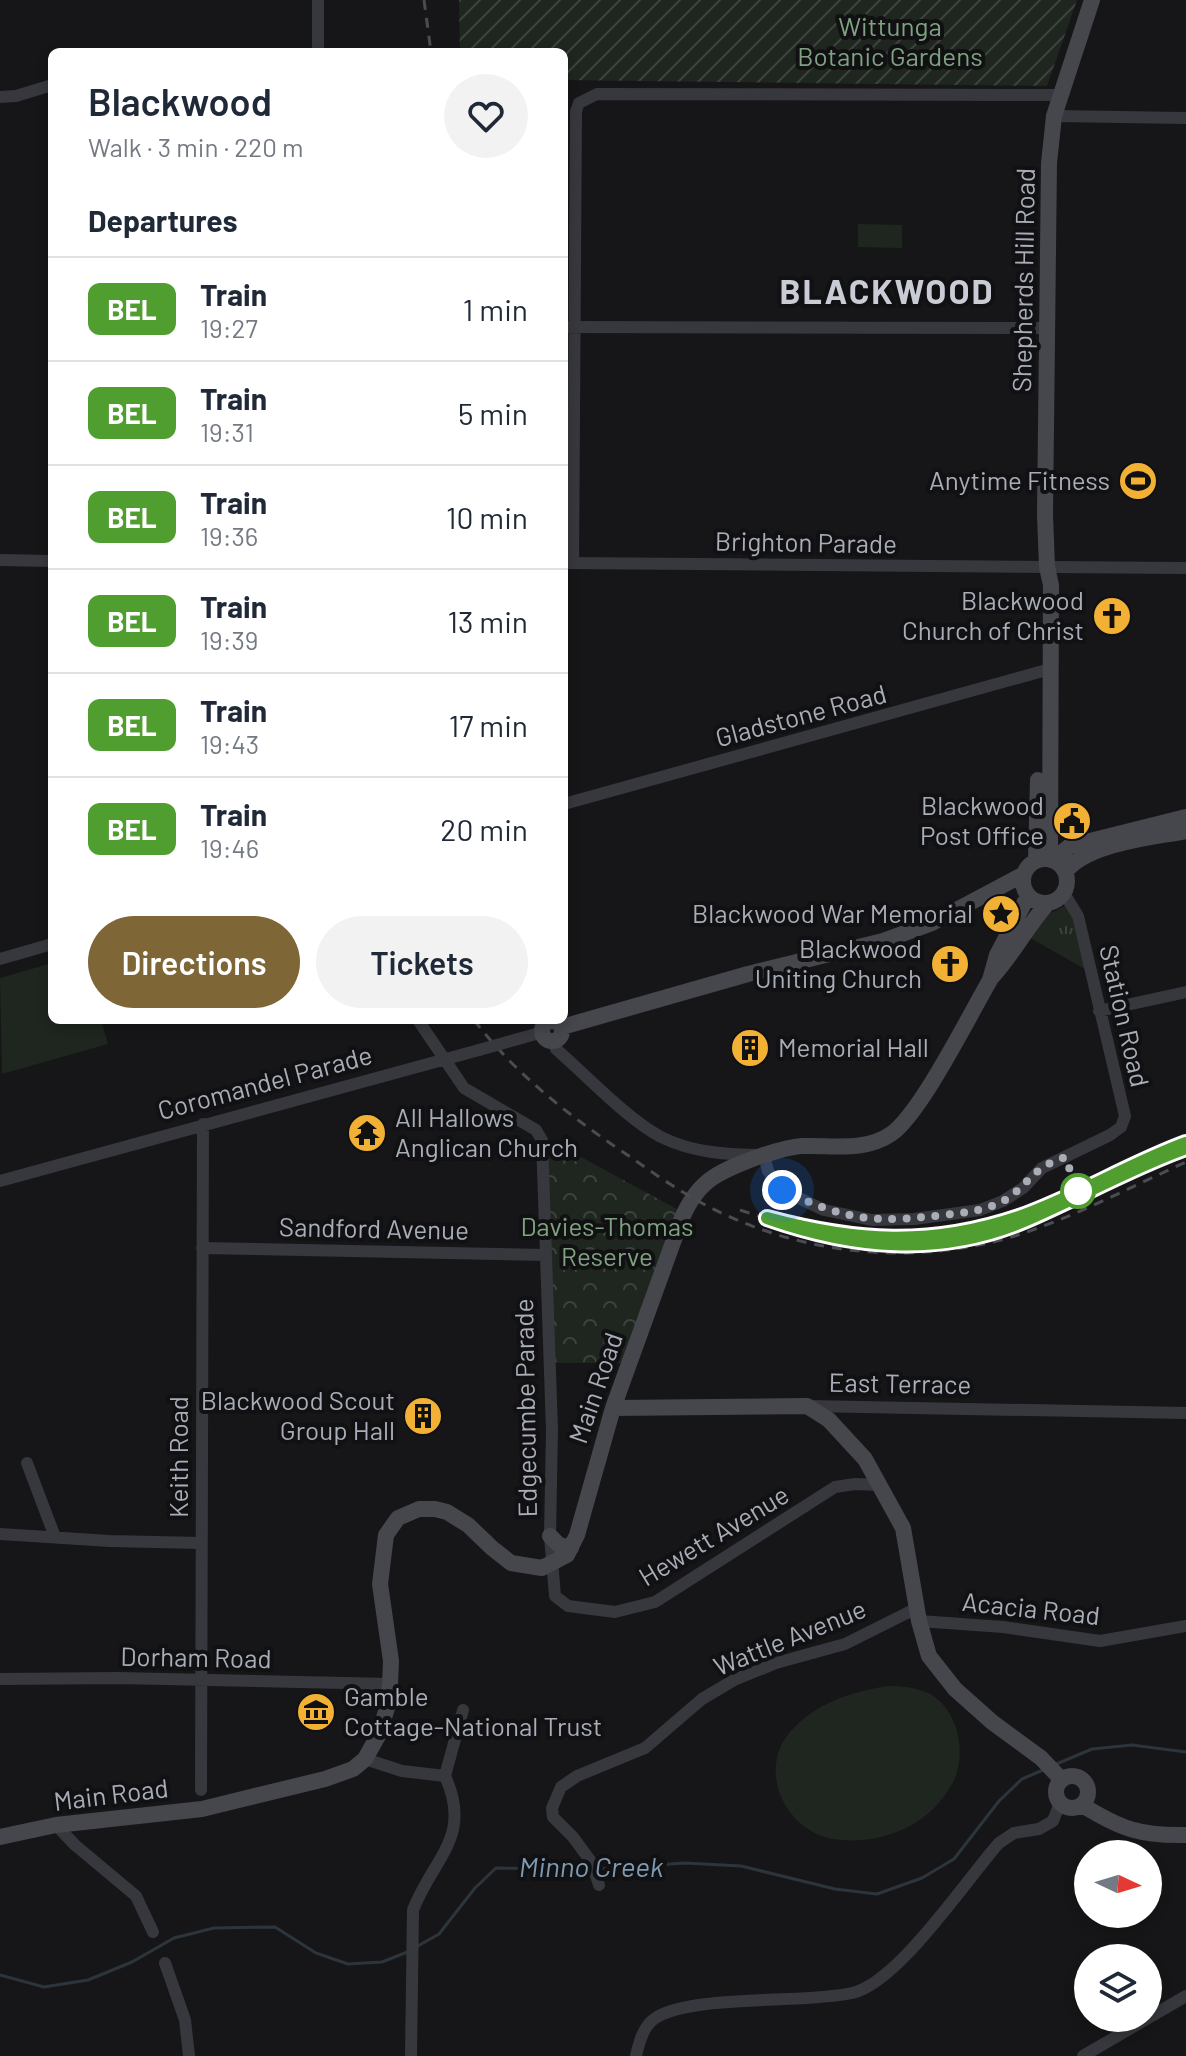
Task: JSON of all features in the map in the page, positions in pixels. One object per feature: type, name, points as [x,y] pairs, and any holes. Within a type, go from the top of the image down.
[{"type":"main road","name":"Shepherds Hill Road","points":[[1051,863],[1045,671],[1051,585],[1047,567],[1049,163],[1054,116],[1092,0]]},
{"type":"main road","name":"Shepherds Hill Road","points":[[1045,671],[1051,863]]},
{"type":"main road","points":[[1051,863],[1070,846],[1186,817]]},
{"type":"main road","points":[[1049,826],[1070,846]]},
{"type":"main road","points":[[1028,896],[1023,885],[1024,874],[1098,850],[1186,831]]},
{"type":"main road","points":[[995,889],[1028,896],[1038,902],[1056,901],[1064,893],[1067,883],[1051,863]]},
{"type":"main road","name":"Coromandel Parade","points":[[568,1024],[883,941],[932,923],[1024,874]]},
{"type":"main road","name":"Main Road","points":[[990,980],[997,955],[1028,896]]},
{"type":"main road","name":"Main Road","points":[[571,1548],[613,1408],[692,1197],[703,1184],[725,1169],[764,1155],[801,1146],[868,1144],[892,1134],[905,1122],[921,1097],[990,980],[1008,961],[1030,923],[1048,903]]},
{"type":"main road","points":[[807,1406],[843,1432],[865,1459],[903,1528],[918,1614],[929,1656],[955,1689],[992,1722],[1054,1771],[1084,1781],[1089,1791],[1082,1805]]},
{"type":"main road","name":"East Terrace","points":[[613,1408],[807,1406]]},
{"type":"main road","points":[[365,1759],[379,1734],[387,1708],[391,1661],[380,1584],[386,1535],[398,1518],[419,1509],[447,1512],[468,1525],[511,1563],[542,1568],[561,1560],[571,1548],[559,1545],[550,1536]]},
{"type":"main road","name":"Main Road","points":[[0,1837],[56,1825],[202,1809],[325,1779],[353,1769],[365,1759]]},
{"type":"main road","points":[[1054,1771],[1060,1803],[1072,1808],[1082,1805],[1130,1830],[1154,1836],[1186,1835]]},
{"type":"street","points":[[318,0],[318,48]]},
{"type":"street","points":[[0,97],[16,96],[48,86]]},
{"type":"street","points":[[568,563],[570,327],[576,111],[579,103],[597,94],[1060,95]]},
{"type":"street","points":[[1054,116],[1186,118]]},
{"type":"street","points":[[570,327],[1047,328]]},
{"type":"street","points":[[0,560],[48,561]]},
{"type":"street","name":"Brighton Parade","points":[[568,563],[1186,568]]},
{"type":"street","name":"Gladstone Road","points":[[568,803],[1045,671]]},
{"type":"street","name":"Station Road","points":[[764,1155],[768,1171],[782,1190],[824,1210],[872,1220],[914,1219],[980,1210],[1003,1201],[1023,1188],[1042,1168],[1121,1127],[1125,1116],[1082,931],[1078,916],[1064,893]]},
{"type":"street","points":[[0,959],[48,945]]},
{"type":"street","points":[[1099,1011],[1186,992]]},
{"type":"street","points":[[420,1024],[443,1060]]},
{"type":"street","points":[[552,1028],[556,1049],[660,1136],[705,1152],[764,1155]]},
{"type":"street","name":"Coromandel Parade","points":[[0,1181],[552,1028]]},
{"type":"street","name":"Edgecumbe Parade","points":[[443,1060],[464,1088],[536,1130],[542,1140],[552,1430],[551,1565]]},
{"type":"street","name":"Keith Road","points":[[201,1790],[203,1124]]},
{"type":"street","name":"Sandford Avenue","points":[[202,1248],[545,1255]]},
{"type":"street","name":"East Terrace","points":[[807,1406],[1186,1413]]},
{"type":"street","points":[[27,1463],[55,1537]]},
{"type":"street","name":"Hewett Avenue","points":[[551,1565],[555,1596],[568,1606],[615,1612],[655,1602],[835,1487],[880,1485]]},
{"type":"street","points":[[0,1534],[201,1543]]},
{"type":"street","name":"Acacia Road","points":[[918,1614],[1100,1641],[1186,1626]]},
{"type":"street","name":"Wattle Avenue","points":[[595,1874],[573,1837],[553,1817],[552,1808],[561,1787],[577,1776],[645,1748],[702,1699],[734,1680],[776,1663],[845,1644],[918,1614]]},
{"type":"street","name":"Dorham Road","points":[[0,1679],[390,1684]]},
{"type":"street","points":[[411,2056],[413,1910],[421,1889],[448,1850],[454,1823],[453,1793],[445,1776],[463,1710]]},
{"type":"street","points":[[365,1759],[402,1771],[445,1776]]},
{"type":"street","points":[[636,2056],[640,2039],[653,2019],[681,2007],[801,1999],[854,1993],[869,1987],[911,1949],[999,1843],[1014,1833],[1039,1829],[1053,1821],[1060,1803]]},
{"type":"street","points":[[56,1825],[136,1896],[153,1932]]},
{"type":"street","points":[[165,1963],[185,2020],[189,2056]]},
{"type":"street","points":[[1083,2056],[1186,1996]]},
{"type":"green space","name":"Wittunga Botanic Gardens","points":[[459,0],[1077,0],[1047,86],[568,80],[568,48],[460,48]]},
{"type":"green space","points":[[858,224],[902,225],[902,248],[858,247]]},
{"type":"green space","points":[[1067,905],[1085,969],[1027,936],[1047,915]]},
{"type":"green space","points":[[48,964],[48,1024],[102,1024],[108,1044],[2,1074],[0,978]]},
{"type":"green space","name":"Davies-Thomas Reserve","points":[[542,1140],[581,1157],[684,1213],[630,1363],[550,1363]]},
{"type":"green space","points":[[887,1686],[908,1687],[928,1693],[947,1710],[958,1734],[960,1747],[957,1773],[952,1784],[930,1812],[885,1836],[850,1840],[816,1834],[801,1824],[781,1797],[776,1780],[780,1747],[800,1722],[822,1706]]},
{"type":"waterway","name":"Minno Creek","points":[[1054,1765],[1092,1749],[1132,1745],[1186,1752]]},
{"type":"waterway","name":"Minno Creek","points":[[598,1869],[685,1863],[741,1866],[835,1889],[877,1894],[922,1878],[954,1859],[999,1801],[1022,1779],[1043,1770]]},
{"type":"waterway","name":"Minno Creek","points":[[416,1947],[439,1934],[475,1888],[496,1868],[590,1869]]},
{"type":"waterway","name":"Minno Creek","points":[[0,1975],[44,1987],[88,1980],[132,1962],[174,1938],[214,1928],[275,1927],[316,1953],[348,1964],[382,1962],[410,1951]]},
{"type":"railway","points":[[424,0],[430,48]]},
{"type":"railway","points":[[477,1024],[508,1059],[546,1094],[652,1172],[728,1216],[800,1241],[874,1252],[912,1253],[987,1243],[1065,1217],[1186,1162]]},
{"type":"railway","points":[[1017,1224],[1186,1148]]},
{"type":"railway","points":[[740,1210],[794,1228]]},
{"type":"railway","points":[[782,1222],[843,1234],[905,1238],[966,1232],[1026,1214]]},
{"type":"train","name":"BEL","points":[[1186,1143],[1057,1201],[967,1231],[886,1239],[847,1236],[767,1218],[808,1233],[846,1241],[887,1245],[929,1244],[1021,1223],[1186,1148]]},
{"type":"place","name":"Anytime Fitness","points":[[1138,481]]},
{"type":"place","name":"Blackwood Church of Christ","points":[[1112,616]]},
{"type":"place","name":"Blackwood Post Office","points":[[1072,821]]},
{"type":"place","name":"Blackwood War Memorial","points":[[1001,914]]},
{"type":"place","name":"Blackwood Uniting Church","points":[[950,964]]},
{"type":"place","name":"Memorial Hall","points":[[750,1048]]},
{"type":"place","name":"All Hallows Anglican Church","points":[[367,1133]]},
{"type":"place","name":"Blackwood Scout Group Hall","points":[[423,1416]]},
{"type":"place","name":"Gamble Cottage-National Trust","points":[[316,1712]]},
{"type":"district","name":"BLACKWOOD","points":[[887,292]]},
{"type":"route","points":[[782,1190],[824,1210],[848,1217],[914,1219],[980,1210],[1003,1201],[1023,1188],[1042,1168],[1065,1157],[1078,1191]]}]
